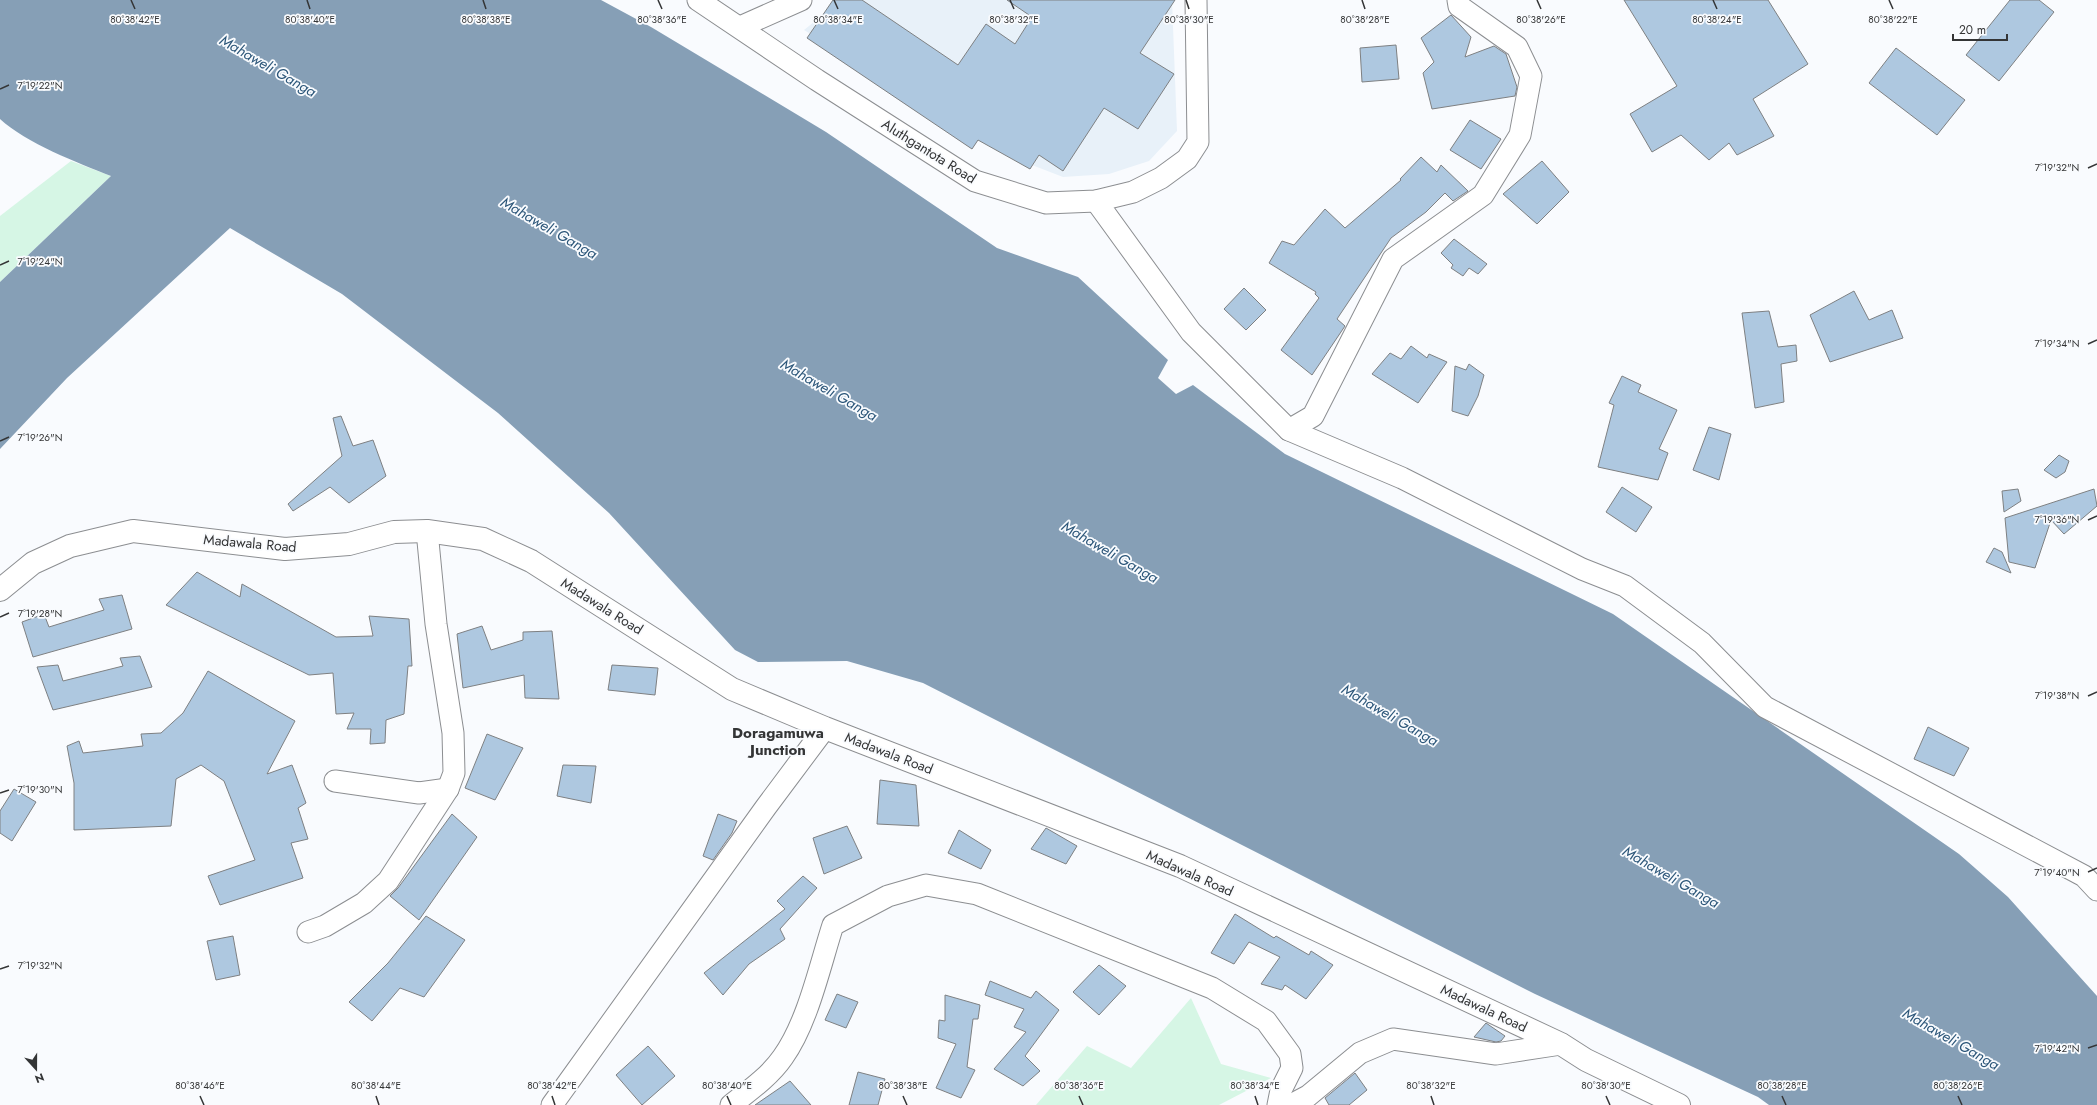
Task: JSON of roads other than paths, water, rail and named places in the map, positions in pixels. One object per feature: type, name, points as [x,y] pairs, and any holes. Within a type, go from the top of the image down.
[{"type":"main road","name":"Madawala Road","points":[[0,590],[33,563],[70,546],[133,531],[285,549],[349,544],[394,532],[427,531],[483,539],[532,561],[732,689],[825,728],[1180,866],[1561,1044],[1586,1060],[1680,1105]]},
{"type":"street","name":"Aluthgantota Road","points":[[698,0],[817,80],[975,181],[1046,203],[1096,201],[1133,192],[1161,178],[1187,159],[1198,142],[1196,0]]},
{"type":"street","points":[[740,27],[801,0]]},
{"type":"street","points":[[1288,430],[1313,416],[1393,259],[1483,195],[1520,135],[1531,76],[1517,47],[1459,6],[1458,0]]},
{"type":"street","points":[[1096,201],[1191,332],[1288,430],[1402,478],[1582,570],[1625,586],[1702,643],[1765,707],[2084,876],[2097,890]]},
{"type":"street","points":[[308,932],[325,926],[364,903],[388,881],[448,789],[454,773],[453,733],[436,624],[427,531]]},
{"type":"street","points":[[552,1105],[766,807],[825,728]]},
{"type":"street","points":[[335,781],[419,793],[448,789]]},
{"type":"street","points":[[732,1105],[751,1090],[783,1058],[800,1025],[834,925],[888,896],[926,885],[977,894],[1212,988],[1266,1021],[1290,1054],[1292,1068],[1281,1090],[1278,1105]]},
{"type":"street","points":[[1291,1105],[1308,1096],[1360,1054],[1393,1039],[1496,1054],[1561,1044]]},
{"type":"water","name":"Mahaweli Ganga","points":[[0,0],[601,0],[651,27],[826,132],[997,248],[1078,277],[1168,360],[1158,378],[1176,394],[1193,385],[1285,454],[1613,614],[1959,854],[2008,897],[2097,996],[2097,1105],[1769,1105],[1758,1097],[1535,994],[923,683],[847,661],[758,662],[735,650],[609,513],[498,413],[342,294],[230,228],[67,378],[0,449],[0,282],[111,176],[53,152],[11,128],[0,119]]},
{"type":"district","name":"Doragamuwa Junction","points":[[778,742]]}]
